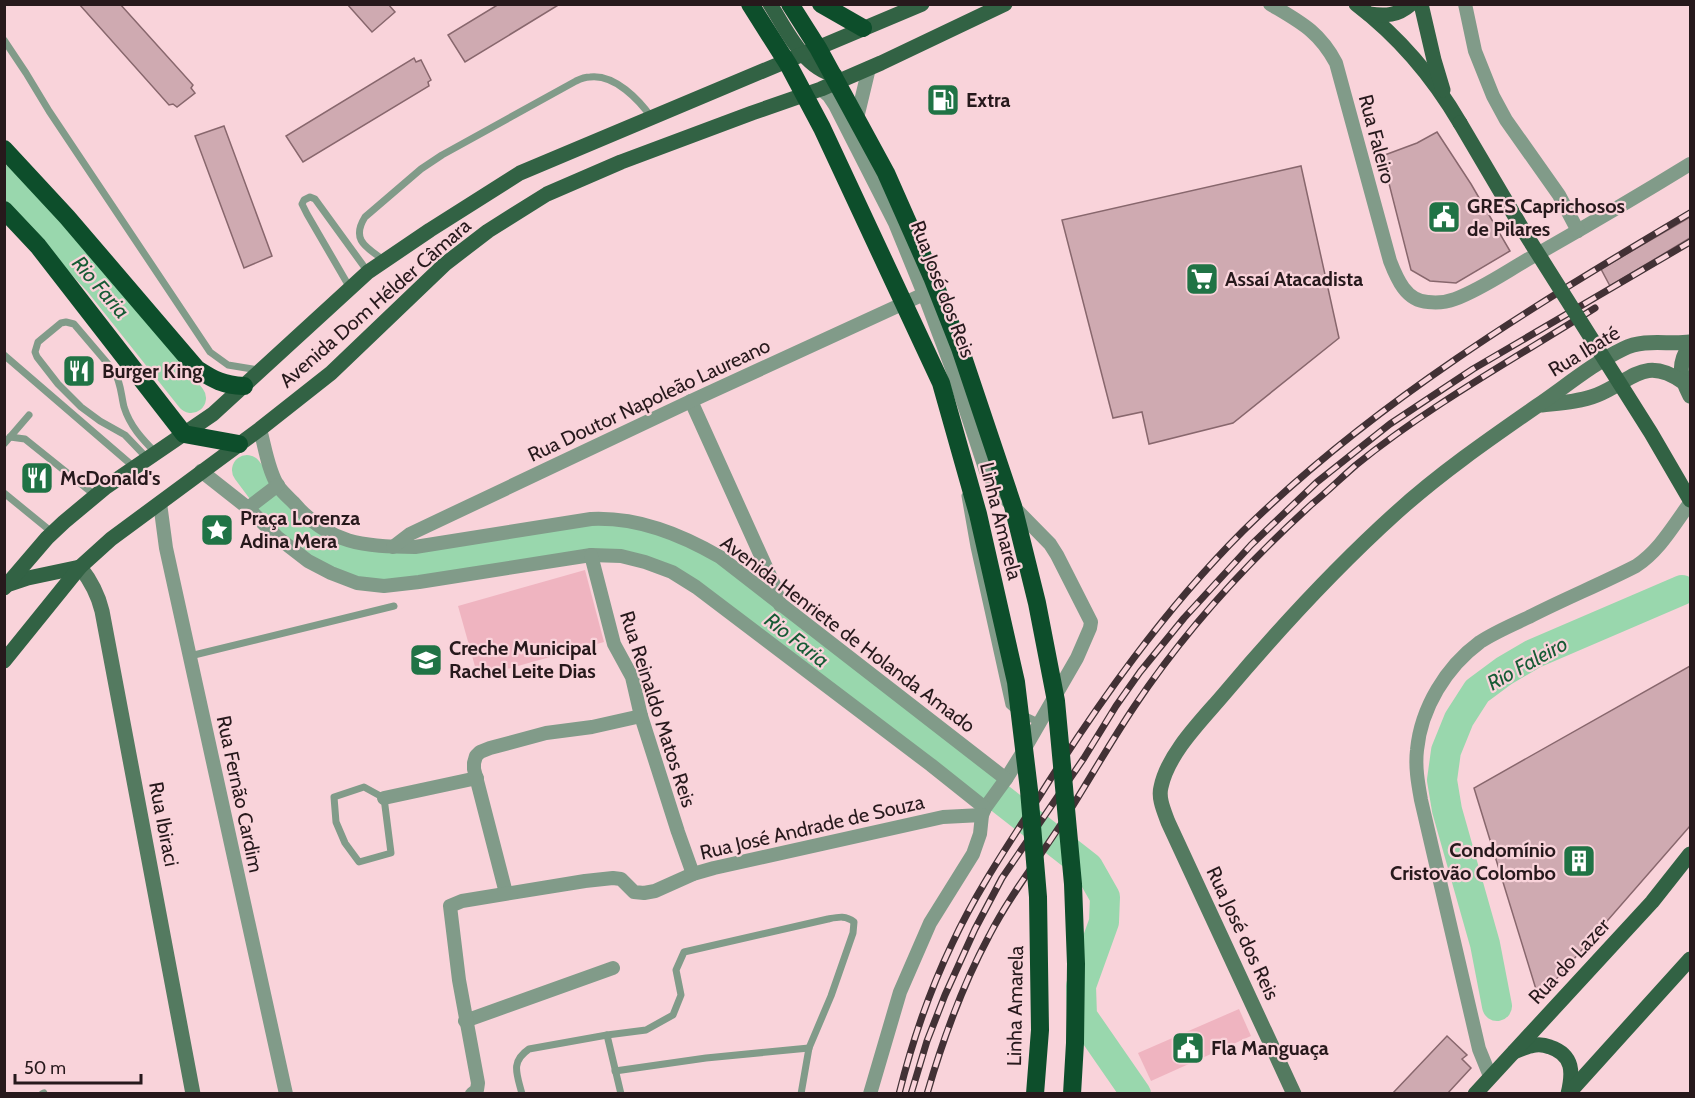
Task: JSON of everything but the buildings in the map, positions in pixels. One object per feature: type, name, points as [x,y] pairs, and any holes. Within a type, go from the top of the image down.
[{"type":"highway","name":"Linha Amarela","points":[[750,4],[788,64],[822,128],[941,383],[978,514],[1016,682],[1029,790],[1038,908],[1040,1029],[1035,1094]]},
{"type":"highway","name":"Linha Amarela","points":[[790,4],[818,48],[886,173],[928,266],[960,348],[1013,506],[1037,603],[1056,701],[1073,884],[1076,964],[1072,1094]]},
{"type":"highway","points":[[821,4],[863,28]]},
{"type":"highway","points":[[4,149],[67,217],[197,369],[213,380],[227,385],[244,386]]},
{"type":"highway","points":[[4,210],[38,246],[184,434],[239,444]]},
{"type":"main road","points":[[770,4],[803,55],[815,66],[829,74],[846,78]]},
{"type":"main road","name":"Avenida Dom Hélder Câmara","points":[[5,587],[53,532],[96,496],[213,414],[368,272],[430,230],[520,173],[922,4]]},
{"type":"main road","name":"Avenida Dom Hélder Câmara","points":[[4,661],[80,567],[111,539],[260,429],[331,373],[445,264],[488,231],[547,194],[621,162],[821,89],[1005,4]]},
{"type":"main road","points":[[1356,4],[1408,51],[1447,101],[1523,230],[1651,433],[1690,502]]},
{"type":"main road","points":[[1369,14],[1388,16],[1401,12],[1411,4]]},
{"type":"main road","points":[[1421,4],[1434,60],[1447,101]]},
{"type":"main road","points":[[5,587],[28,578],[80,567]]},
{"type":"main road","name":"Rua do Lazer","points":[[1475,1094],[1652,902],[1690,854]]},
{"type":"main road","points":[[1568,1094],[1690,959]]},
{"type":"main road","points":[[1511,1054],[1532,1046],[1545,1045],[1558,1050],[1570,1063],[1572,1078],[1568,1094]]},
{"type":"street","name":"Rua Faleiro","points":[[1270,4],[1320,38],[1336,63],[1390,261],[1396,277],[1416,299],[1429,302],[1458,298],[1578,231]]},
{"type":"street","points":[[1466,4],[1475,51],[1493,96],[1506,120],[1559,195],[1578,231],[1690,164]]},
{"type":"street","points":[[854,139],[855,124],[869,68]]},
{"type":"street","name":"Rua José dos Reis","points":[[821,89],[835,105],[854,139],[895,223],[953,371],[977,464],[986,471],[1000,493],[1042,535],[1058,555],[1091,622],[1077,658],[1040,723]]},
{"type":"street","name":"Rua Doutor Napoleão Laureano","points":[[393,547],[410,534],[924,294]]},
{"type":"street","name":"Rua Ibaté","points":[[1160,789],[1173,757],[1257,654],[1325,581],[1405,506],[1498,433],[1613,355],[1631,346],[1651,342],[1690,344]]},
{"type":"street","points":[[1690,344],[1681,368],[1683,382],[1690,396]]},
{"type":"street","points":[[1539,405],[1574,401],[1596,395],[1647,370],[1665,371],[1683,382]]},
{"type":"street","points":[[691,401],[776,587],[780,605]]},
{"type":"street","name":"Avenida Henriete de Holanda Amado","points":[[260,429],[275,487],[320,528],[338,538],[356,543],[415,547],[609,518],[666,530],[693,542],[720,557],[1003,784]]},
{"type":"street","points":[[201,471],[254,503],[277,537],[308,561],[357,583],[384,586],[419,582],[591,555],[621,556],[672,572],[696,587],[986,808]]},
{"type":"street","points":[[254,503],[275,487]]},
{"type":"street","points":[[1490,1076],[1479,1049],[1421,800],[1416,769],[1421,725],[1436,692],[1456,665],[1479,643],[1502,629],[1642,563],[1659,546],[1690,502]]},
{"type":"street","name":"Rua Fernão Cardim","points":[[160,503],[166,548],[286,1094]]},
{"type":"street","name":"Rua Reinaldo Matos Reis","points":[[591,555],[614,644],[632,677],[641,716],[693,874]]},
{"type":"street","name":"Rua Ibiraci","points":[[80,567],[91,581],[102,611],[193,1094]]},
{"type":"street","points":[[472,1094],[477,1090],[478,1083],[465,1021],[450,906],[462,901],[506,893],[474,763],[480,752],[490,747],[546,733],[592,727],[641,716]]},
{"type":"street","points":[[870,1094],[900,992],[930,923],[973,854],[986,808],[1040,723]]},
{"type":"street","points":[[384,798],[477,778]]},
{"type":"street","name":"Rua José dos Reis","points":[[1160,789],[1162,805],[1168,822],[1294,1094]]},
{"type":"street","name":"Rua José Andrade de Souza","points":[[506,893],[585,880],[613,878],[621,879],[634,892],[644,893],[655,891],[693,874],[714,868],[986,808]]},
{"type":"street","points":[[465,1021],[613,968]]},
{"type":"lane","points":[[4,40],[210,351],[228,365],[261,370]]},
{"type":"lane","points":[[385,261],[362,243],[359,237],[358,228],[365,217],[421,169],[442,155],[576,81],[590,77],[603,78],[623,88],[639,100],[652,118]]},
{"type":"lane","points":[[350,288],[307,214],[302,204],[304,200],[310,197],[315,199],[368,272]]},
{"type":"lane","points":[[61,323],[74,324],[114,371],[118,378],[124,406],[146,460],[125,435],[81,407],[58,384],[37,357],[35,352],[38,342],[61,323]]},
{"type":"lane","points":[[4,355],[110,446],[146,460]]},
{"type":"lane","points":[[4,444],[29,415]]},
{"type":"lane","points":[[10,437],[25,439],[96,496]]},
{"type":"lane","points":[[977,464],[966,480],[965,502],[1009,705],[1017,712],[1040,723]]},
{"type":"lane","points":[[4,493],[53,532]]},
{"type":"lane","points":[[190,656],[394,606]]},
{"type":"lane","points":[[364,787],[384,798],[391,853],[359,862],[345,843],[336,822],[334,797],[364,787]]},
{"type":"lane","points":[[522,1094],[517,1064],[520,1055],[529,1049],[646,1030],[673,1015],[681,994],[676,970],[684,952],[840,916],[849,918],[854,922],[853,933],[831,996],[809,1048],[801,1094]]},
{"type":"lane","points":[[607,1035],[621,1094]]},
{"type":"lane","points":[[615,1071],[705,1058],[809,1048]]},
{"type":"shaded area","points":[[585,570],[604,642],[478,677],[458,606]]},
{"type":"shaded area","name":"Fla Manguaça","points":[[1239,1009],[1251,1036],[1151,1081],[1138,1053]]},
{"type":"waterway","name":"Rio Faria","points":[[4,180],[98,281],[191,398]]},
{"type":"waterway","name":"Rio Faria","points":[[247,470],[291,529],[324,550],[357,563],[393,565],[597,537],[640,541],[681,555],[715,576],[1088,867],[1105,897],[1104,922],[1081,986],[1082,1016],[1136,1094]]},
{"type":"waterway","name":"Rio Faleiro","points":[[1497,1006],[1485,944],[1447,810],[1442,780],[1446,751],[1459,719],[1477,691],[1504,671],[1533,654],[1682,590]]},
{"type":"railway","points":[[899,1094],[915,1036],[936,980],[961,925],[982,887],[1061,762],[1109,692],[1159,625],[1214,561],[1293,484],[1401,398],[1514,320],[1690,213]]},
{"type":"railway","points":[[911,1094],[927,1041],[945,995],[975,929],[1002,878],[1084,758],[1116,706],[1184,618],[1251,545],[1317,482],[1390,424],[1473,369],[1690,242]]},
{"type":"railway","points":[[927,1094],[962,993],[998,920],[1153,679],[1217,600],[1239,575],[1312,504],[1384,443],[1443,402],[1595,308]]},
{"type":"place","name":"Extra","points":[[943,100]]},
{"type":"place","name":"GRES Caprichosos de Pilares","points":[[1444,217]]},
{"type":"place","name":"Assaí Atacadista","points":[[1202,279]]},
{"type":"place","name":"Burger King","points":[[79,371]]},
{"type":"place","name":"McDonald's","points":[[37,478]]},
{"type":"place","name":"Praça Lorenza Adina Mera","points":[[217,530]]},
{"type":"place","name":"Creche Municipal Rachel Leite Dias","points":[[426,660]]},
{"type":"place","name":"Condomínio Cristovão Colombo","points":[[1579,861]]},
{"type":"place","name":"Fla Manguaça","points":[[1188,1048]]}]
